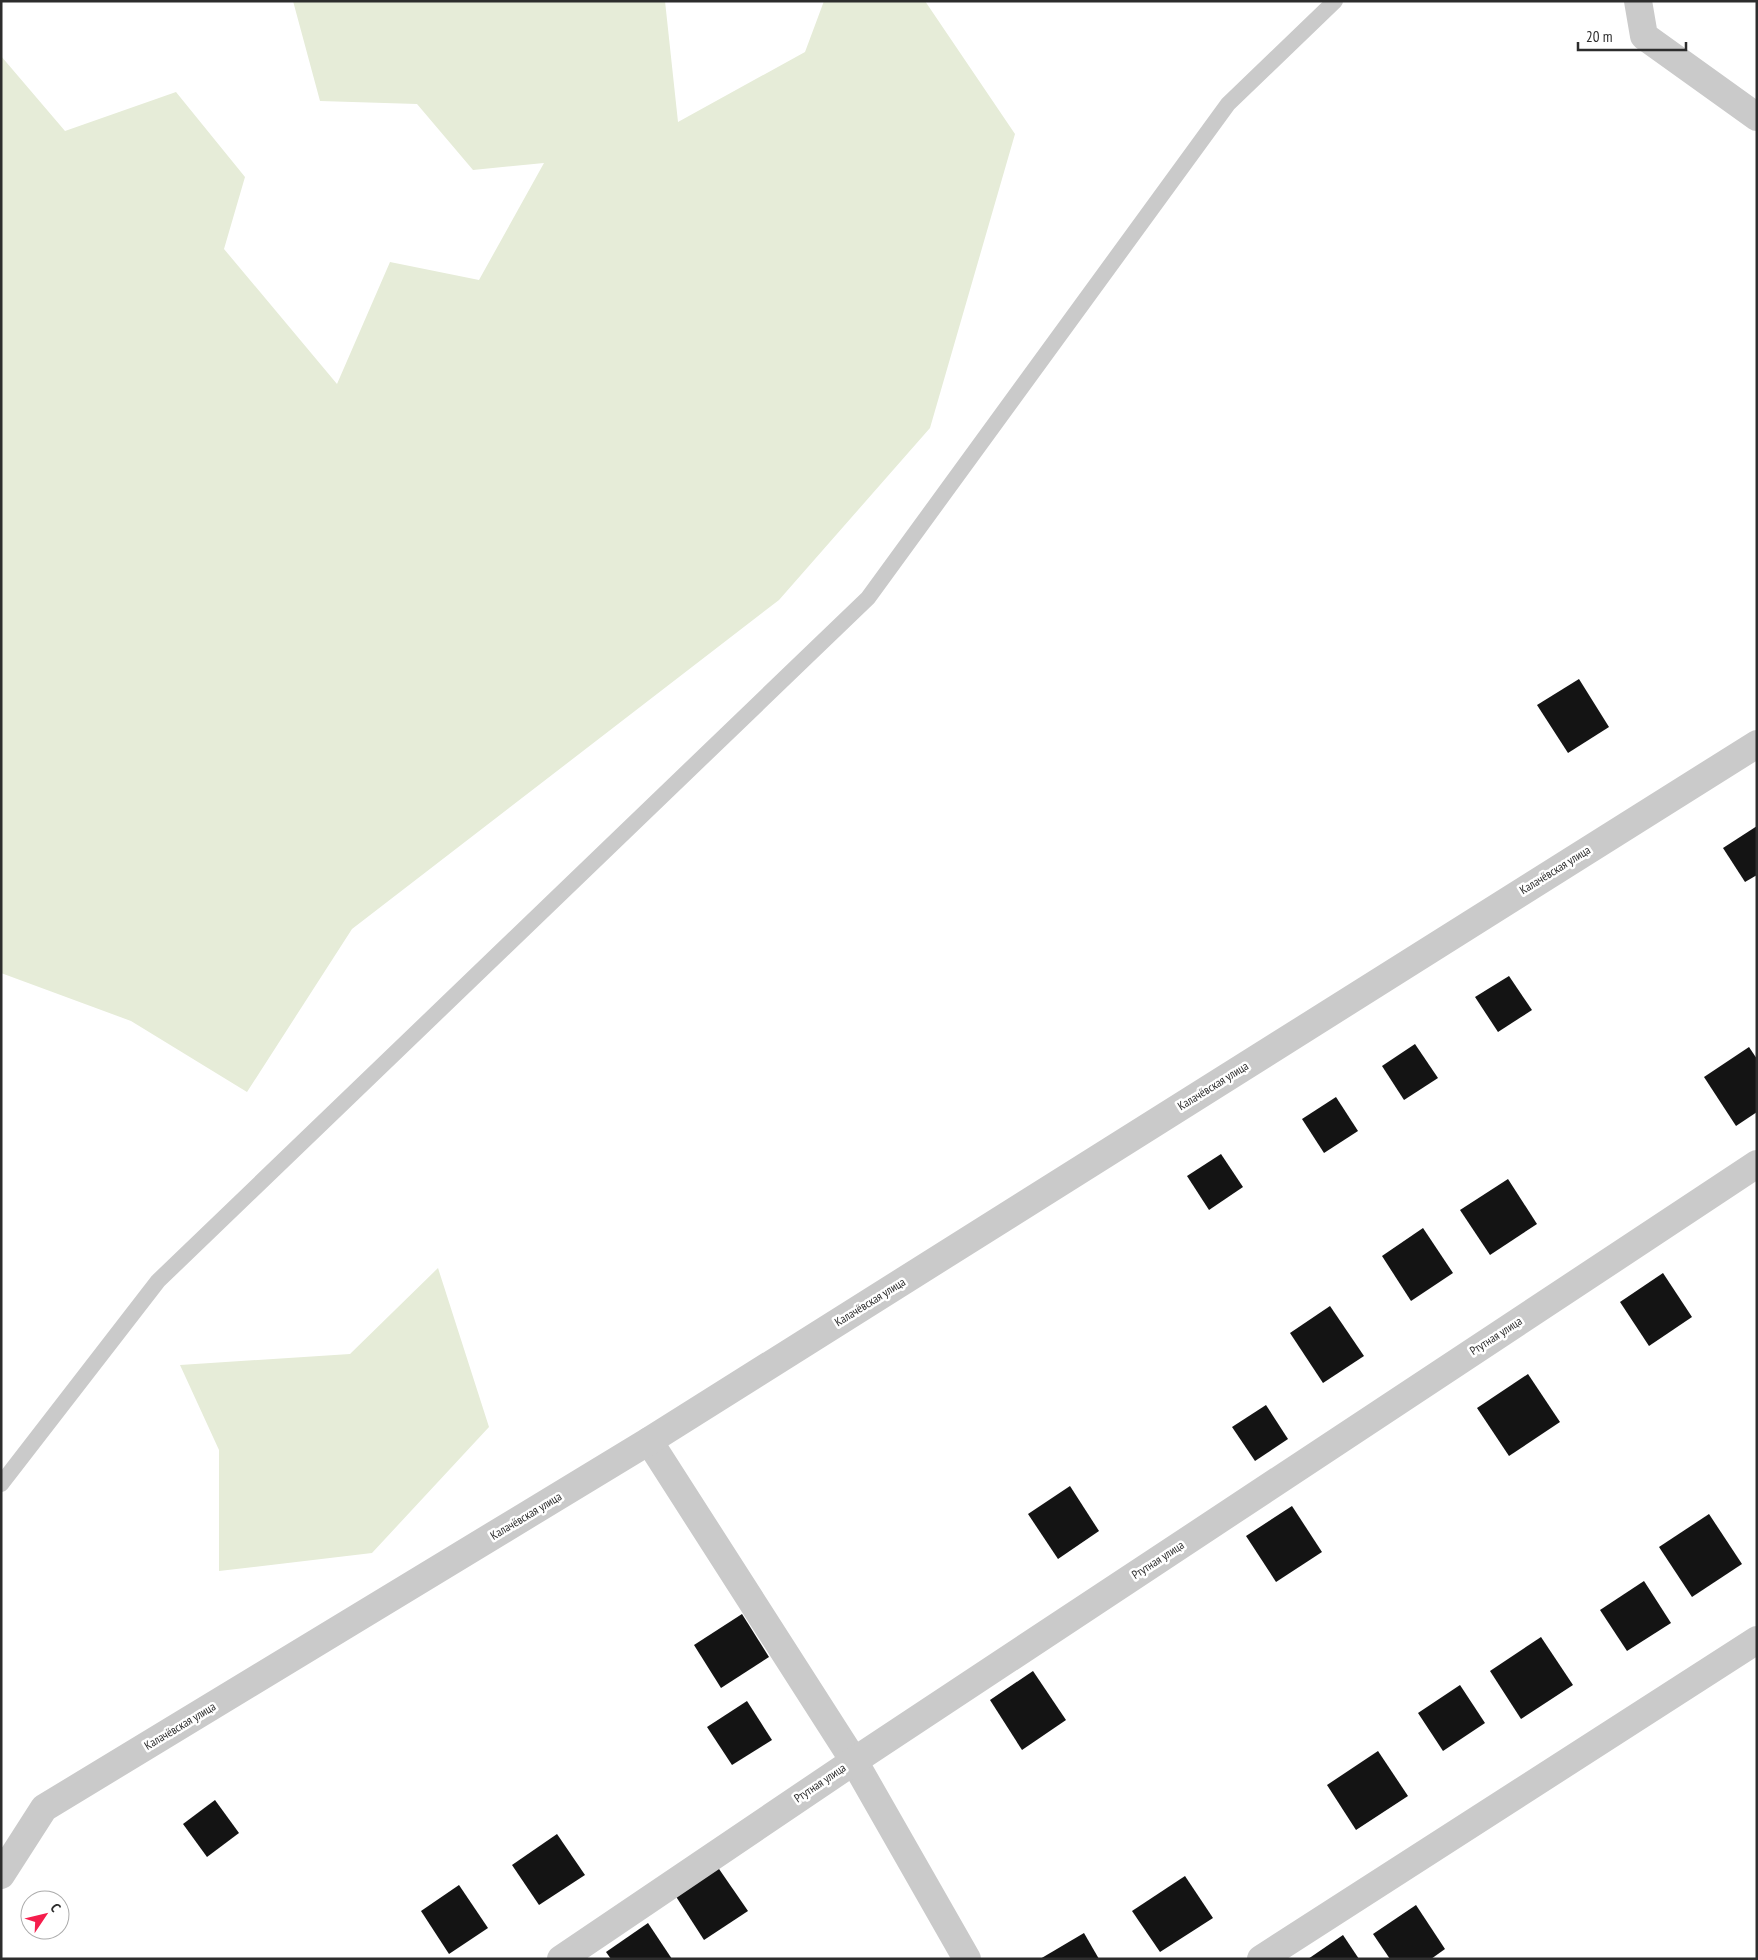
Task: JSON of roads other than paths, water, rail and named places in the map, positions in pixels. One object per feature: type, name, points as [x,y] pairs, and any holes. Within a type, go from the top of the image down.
[{"type":"street","points":[[1638,1],[1644,36],[1757,117]]},
{"type":"street","name":"Калачёвская улица","points":[[1,1875],[44,1808],[649,1441],[1757,744]]},
{"type":"street","name":"Ртутная улица","points":[[561,1959],[854,1761],[1757,1164]]},
{"type":"street","points":[[649,1441],[854,1761],[967,1959]]},
{"type":"street","points":[[1261,1959],[1757,1640]]},
{"type":"lane","points":[[1,1484],[158,1281],[868,598],[1228,104],[1335,1]]}]
